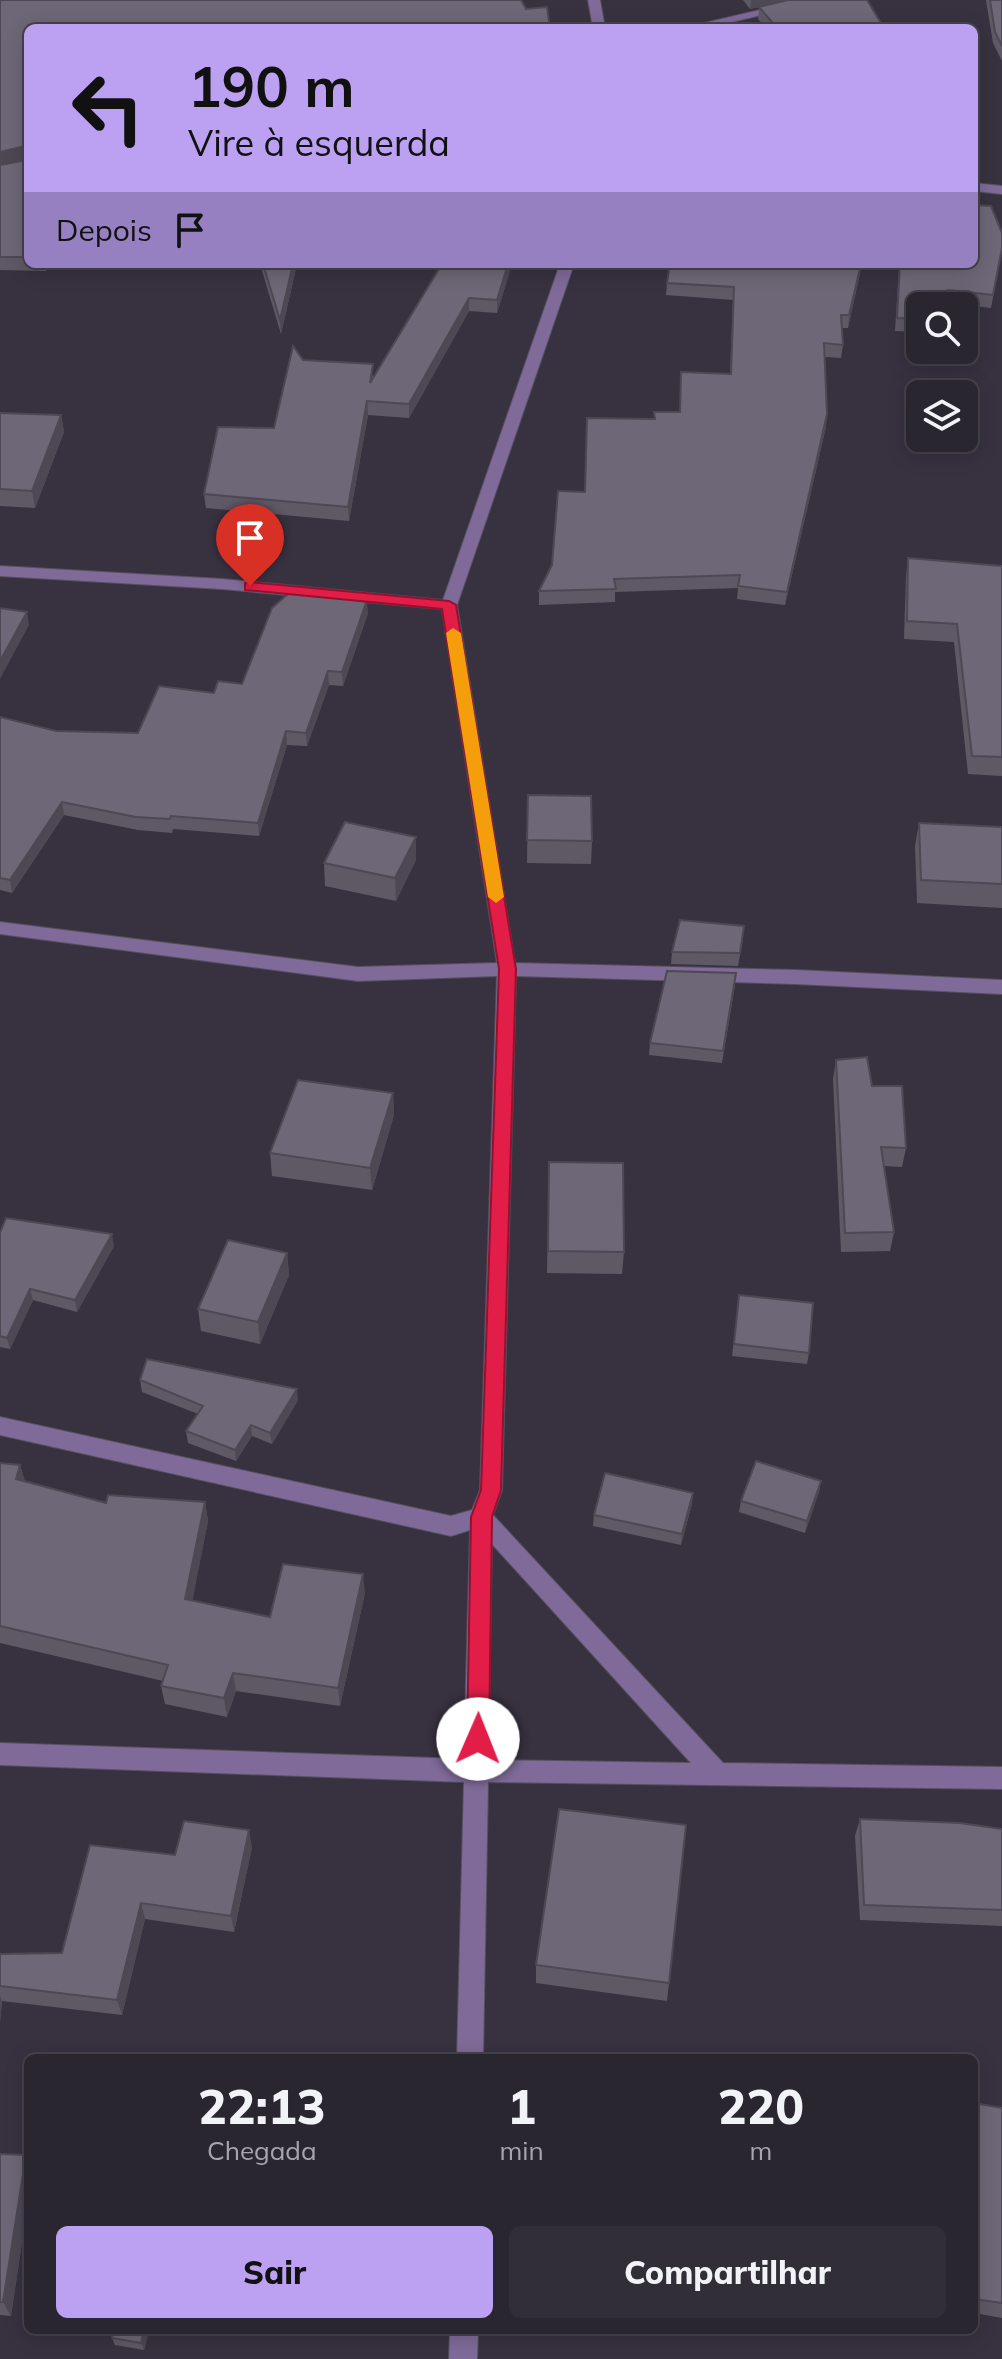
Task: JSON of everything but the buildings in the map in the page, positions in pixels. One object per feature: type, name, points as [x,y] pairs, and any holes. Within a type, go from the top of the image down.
[{"type":"street","points":[[594,0],[598,24]]},
{"type":"street","points":[[708,24],[820,0]]},
{"type":"street","points":[[978,187],[1002,190]]},
{"type":"street","points":[[470,2054],[481,1517],[491,1490],[507,969],[449,605],[566,268]]},
{"type":"street","points":[[0,571],[222,584],[449,605]]},
{"type":"street","points":[[0,928],[358,974],[507,969],[796,977],[1002,987]]},
{"type":"street","points":[[0,1426],[451,1526],[481,1517]]},
{"type":"street","points":[[481,1517],[718,1775]]},
{"type":"street","points":[[0,1754],[478,1771],[1002,1778]]},
{"type":"street","points":[[463,2359],[464,2334]]},
{"type":"slow traffic","points":[[453,633],[496,897]]},
{"type":"route","points":[[250,586],[449,605],[507,969],[491,1490],[481,1517],[478,1739]]}]
